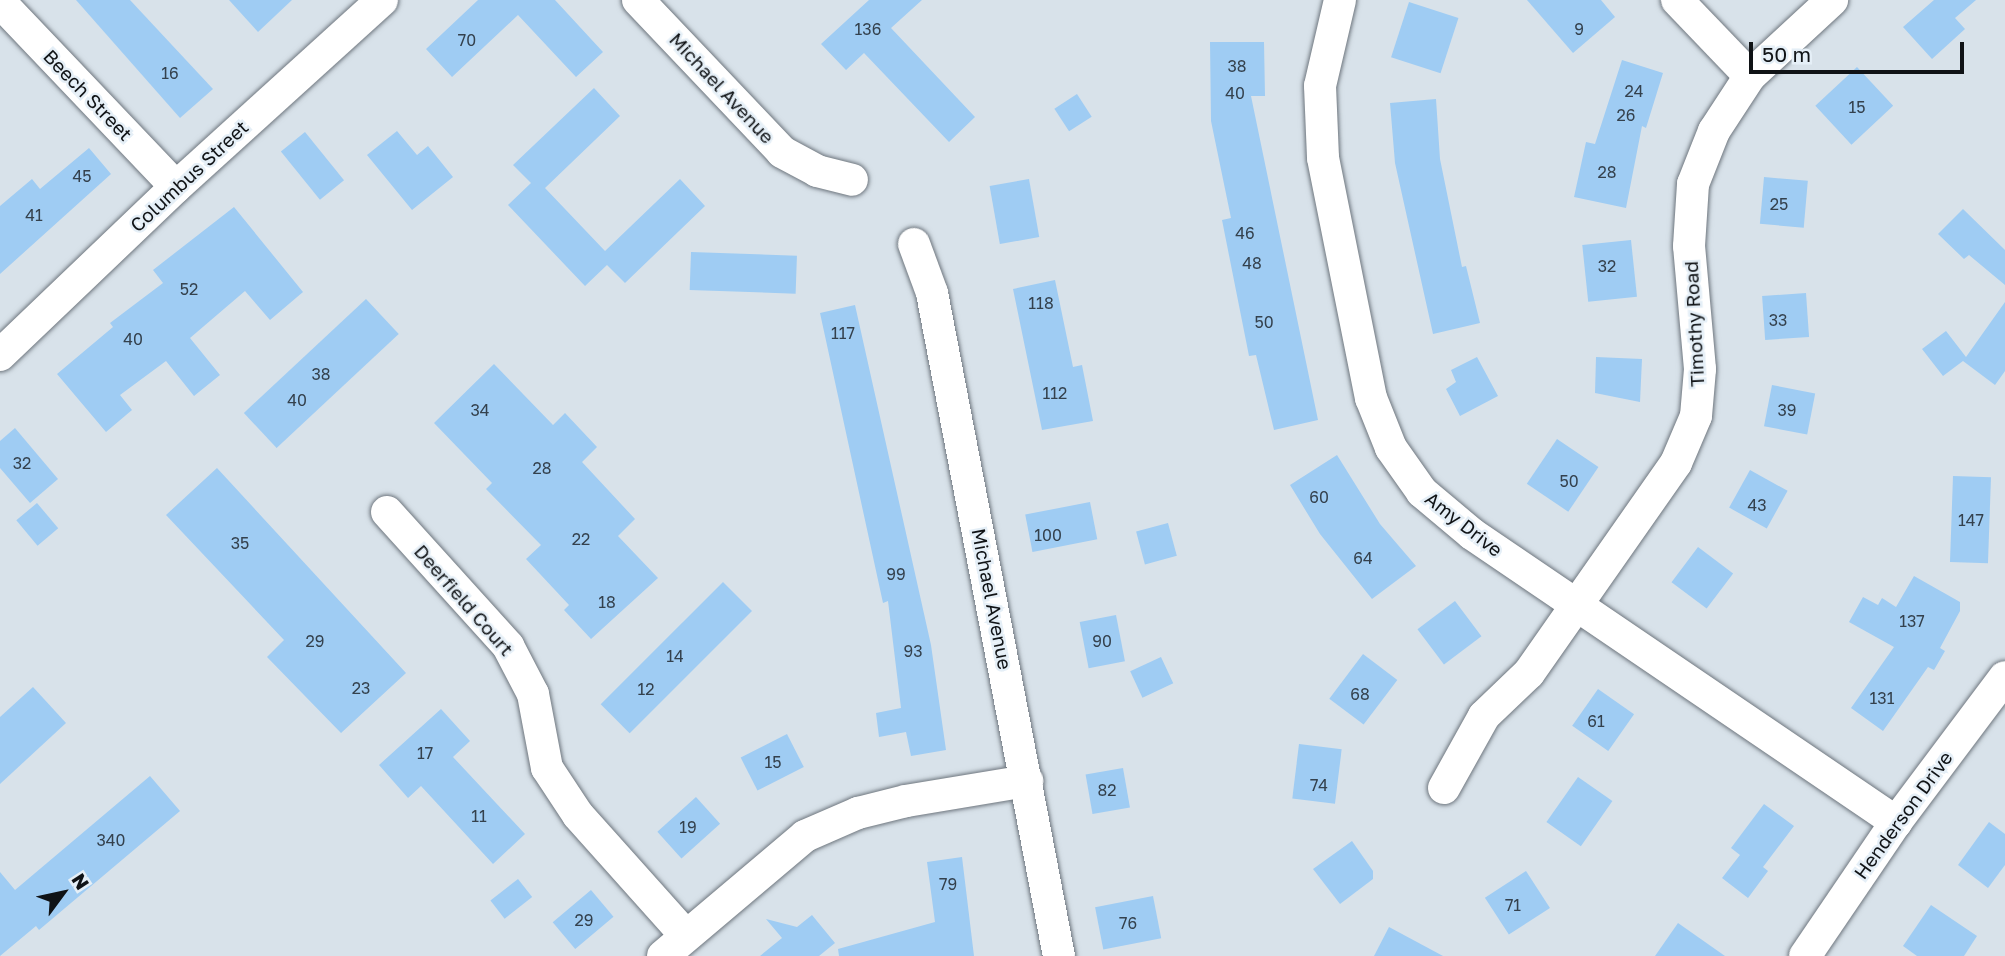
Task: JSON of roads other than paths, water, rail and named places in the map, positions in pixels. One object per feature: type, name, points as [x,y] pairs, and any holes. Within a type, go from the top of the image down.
[{"type":"street","name":"Columbus Street","points":[[0,355],[176,187],[382,0]]},
{"type":"street","name":"Michael Avenue","points":[[638,0],[782,152],[817,171],[852,180]]},
{"type":"street","name":"Amy Drive","points":[[1340,0],[1331,21],[1320,86],[1323,158],[1371,398],[1391,448],[1422,492],[1472,534],[1896,822]]},
{"type":"street","points":[[1677,0],[1750,76]]},
{"type":"street","name":"Timothy Road","points":[[1444,788],[1484,716],[1529,673],[1676,463],[1696,416],[1700,369],[1689,246],[1693,184],[1714,131],[1750,76],[1832,0]]},
{"type":"street","name":"Beech Street","points":[[0,2],[176,187]]},
{"type":"street","name":"Michael Avenue","points":[[914,244],[932,293],[1059,956]]},
{"type":"street","name":"Deerfield Court","points":[[387,512],[508,646],[533,694],[547,768],[674,946]]},
{"type":"street","name":"Henderson Drive","points":[[1805,956],[1896,822],[2005,677]]},
{"type":"street","points":[[674,946],[805,836],[858,813],[906,801],[1027,781]]}]
